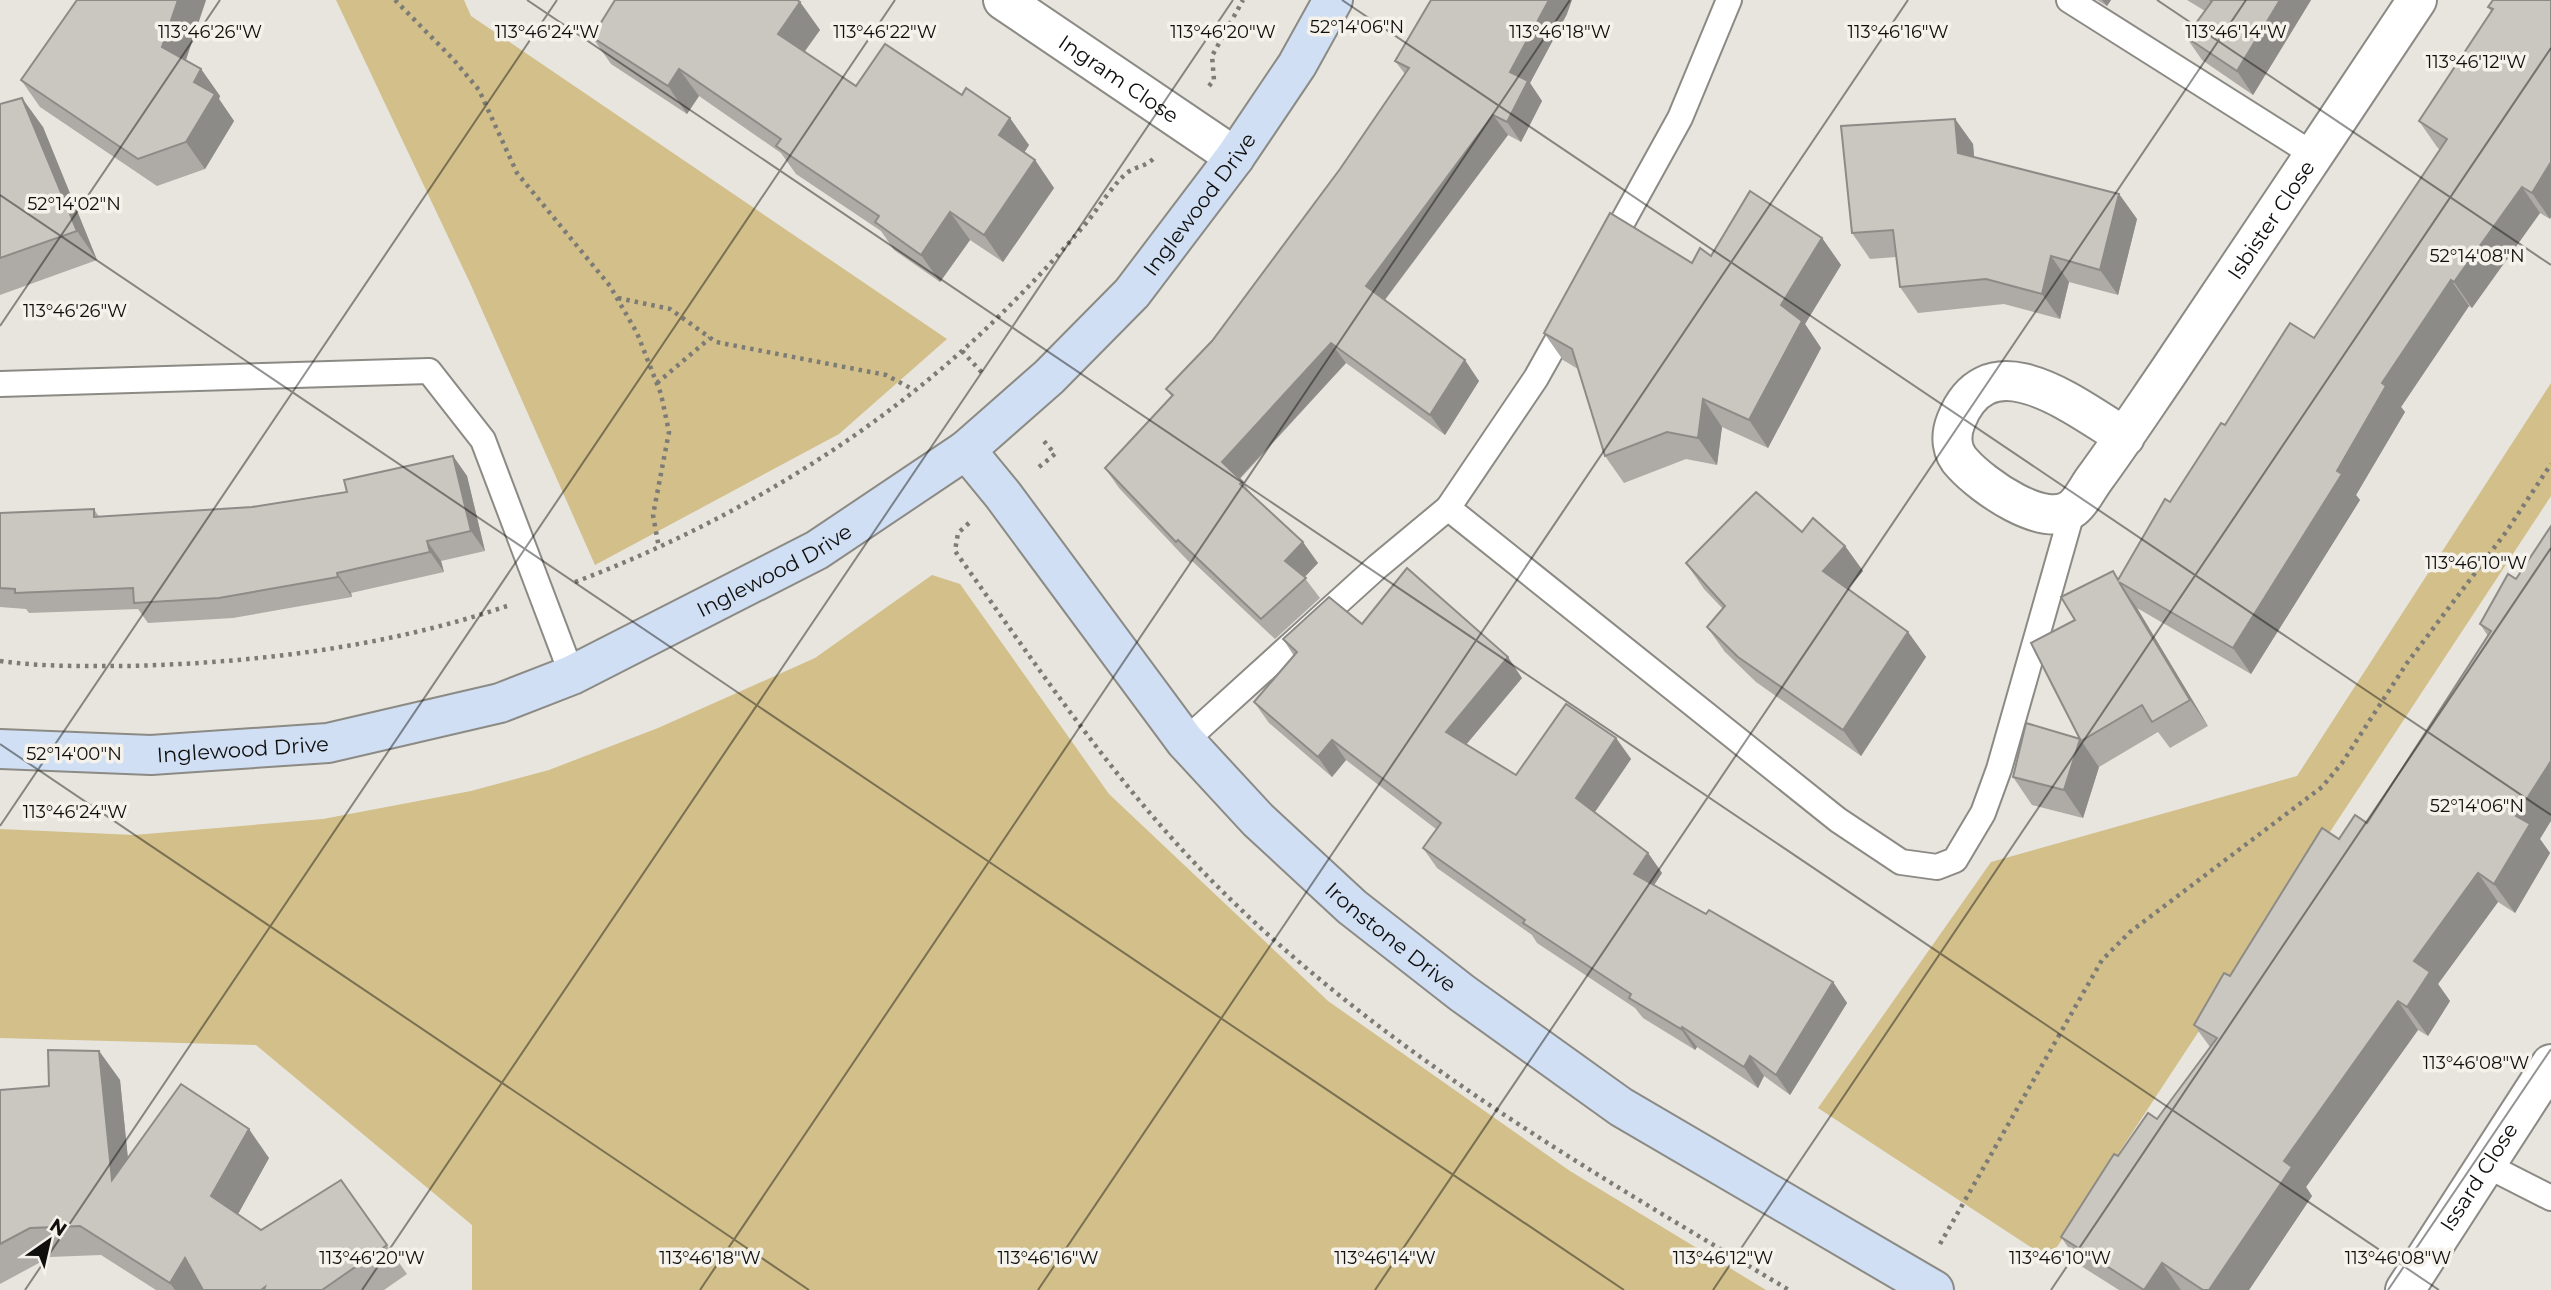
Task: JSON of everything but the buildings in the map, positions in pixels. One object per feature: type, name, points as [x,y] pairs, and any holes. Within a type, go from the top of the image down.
[{"type":"street","name":"Ingram Close","points":[[1003,0],[1235,157]]},
{"type":"street","name":"Inglewood Drive","points":[[0,749],[151,755],[328,743],[500,703],[572,675],[817,550],[966,450],[1049,377],[1132,293],[1235,157],[1297,65],[1333,0]]},
{"type":"street","name":"Isbister Close","points":[[2073,509],[2417,0]]},
{"type":"street","points":[[2073,509],[2056,514],[2038,514],[1972,474],[1957,458],[1951,437],[1969,398],[2000,380],[2020,380],[2039,386],[2124,437]]},
{"type":"street","name":"Ironstone Drive","points":[[966,450],[1003,495],[1185,741],[1258,820],[1352,907],[1620,1107],[1934,1290]]},
{"type":"street","name":"Issard Close","points":[[2405,1290],[2551,1064]]},
{"type":"lane","points":[[1595,272],[1680,118],[1728,0]]},
{"type":"lane","points":[[2069,0],[2314,155]]},
{"type":"lane","points":[[1185,741],[1377,567],[1448,508],[1536,378],[1582,295]]},
{"type":"lane","points":[[0,384],[429,371],[484,440],[572,675]]},
{"type":"lane","points":[[1448,508],[1838,820],[1901,862],[1928,867],[1955,860],[1983,813],[1999,769],[2073,509]]},
{"type":"lane","points":[[2484,1164],[2551,1198]]},
{"type":"path","points":[[395,0],[453,59],[479,90],[517,173],[617,298],[637,333],[657,383],[669,432],[663,477],[653,515],[659,548]]},
{"type":"path","points":[[1214,80],[1212,56],[1243,0]]},
{"type":"path","points":[[0,661],[90,666],[251,659],[328,649],[405,634],[541,594],[659,548],[809,464],[914,390],[994,321],[1077,234],[1129,172],[1148,166]]},
{"type":"path","points":[[617,298],[670,309],[716,342],[886,375],[914,390]]},
{"type":"path","points":[[657,383],[710,338]]},
{"type":"path","points":[[1940,1243],[2102,960],[2130,932],[2322,788],[2342,763],[2407,663],[2506,532],[2551,464]]},
{"type":"shaded area","points":[[336,0],[464,0],[471,16],[947,339],[839,434],[595,565],[470,283]]},
{"type":"shaded area","points":[[2551,383],[2551,496],[2049,1259],[1818,1108],[1991,862],[2297,776]]},
{"type":"shaded area","points":[[932,575],[960,584],[1109,794],[1328,1001],[1570,1171],[1766,1290],[472,1290],[472,1225],[256,1045],[0,1038],[0,829],[134,835],[323,819],[471,791],[549,770],[658,728],[815,658]]}]
